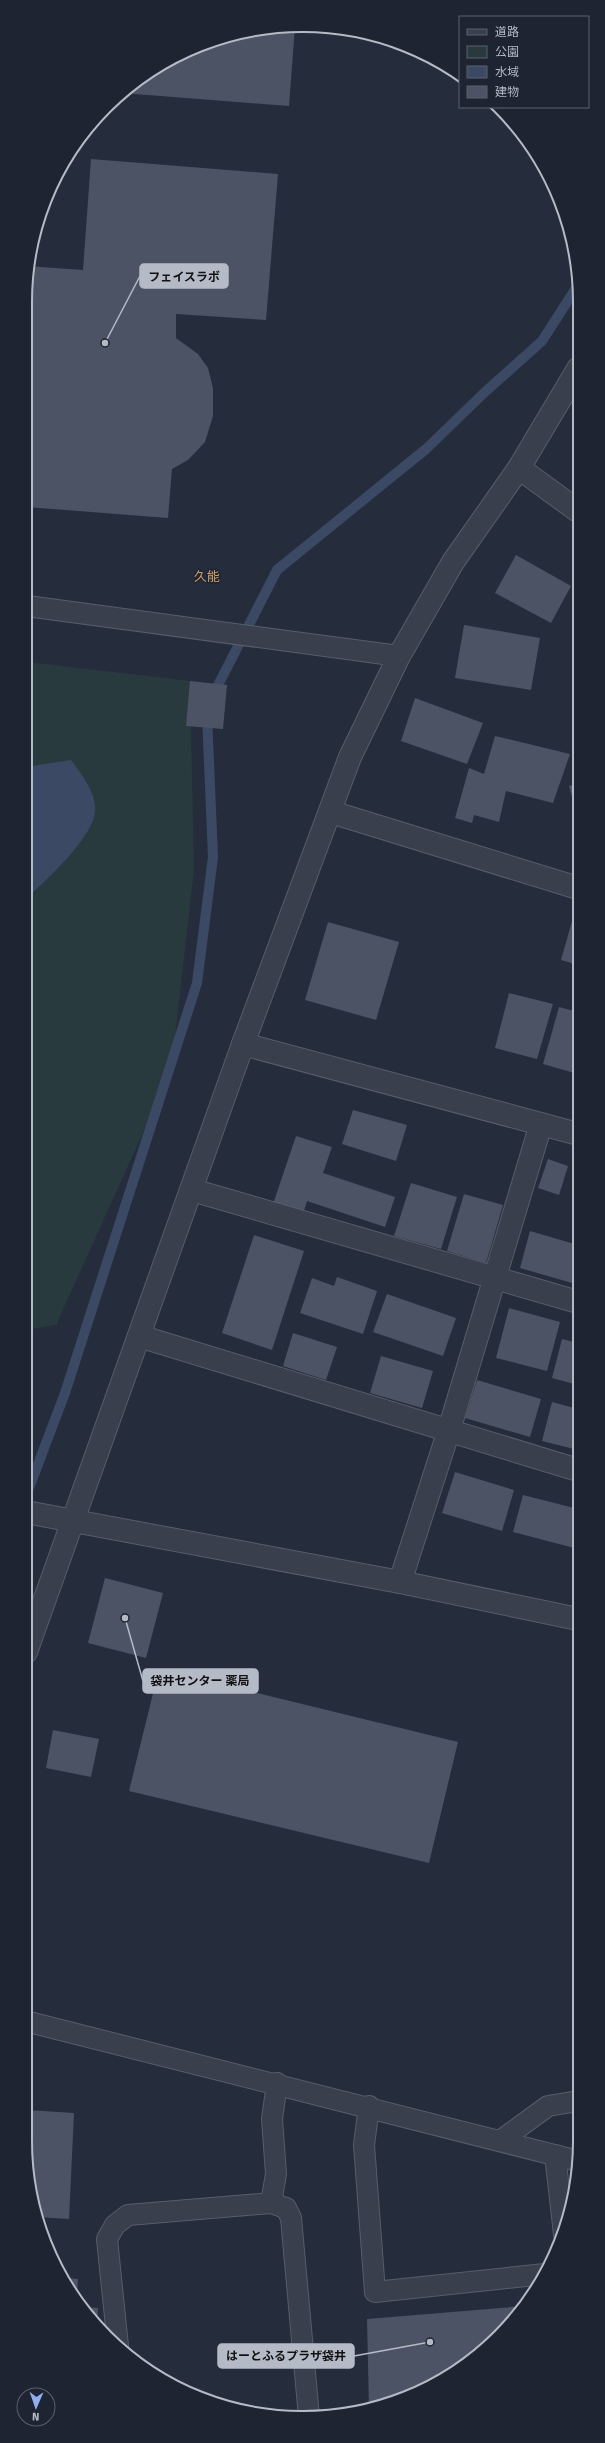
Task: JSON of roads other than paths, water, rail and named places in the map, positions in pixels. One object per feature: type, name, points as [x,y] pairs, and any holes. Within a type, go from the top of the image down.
[{"type":"street","points":[[32,1635],[72,1520],[140,1336],[243,1044],[331,812],[350,757],[399,656],[453,562],[519,468],[573,377]]},
{"type":"street","points":[[519,468],[573,507]]},
{"type":"street","points":[[331,812],[573,886]]},
{"type":"street","points":[[243,1044],[573,1133]]},
{"type":"street","points":[[400,1582],[450,1430],[541,1124]]},
{"type":"street","points":[[192,1190],[573,1301]]},
{"type":"street","points":[[140,1336],[573,1468]]},
{"type":"street","points":[[32,1513],[400,1582],[573,1618]]},
{"type":"lane","points":[[32,607],[399,656]]},
{"type":"lane","points":[[32,2023],[369,2106],[572,2159]]},
{"type":"lane","points":[[271,2203],[276,2174],[272,2119],[277,2083]]},
{"type":"lane","points":[[500,2141],[548,2106],[573,2102]]},
{"type":"lane","points":[[369,2106],[364,2145],[375,2292],[538,2275]]},
{"type":"lane","points":[[555,2155],[562,2217]]},
{"type":"lane","points":[[117,2338],[108,2239],[115,2224],[128,2215],[271,2203],[286,2208],[291,2218],[308,2411]]},
{"type":"water","points":[[71,760],[88,784],[94,798],[95,812],[92,823],[77,846],[32,893],[32,766]]},
{"type":"waterway","points":[[213,695],[277,570],[426,449],[485,392],[542,341],[573,294]]},
{"type":"waterway","points":[[32,1480],[65,1393],[197,983],[213,857],[207,715]]},
{"type":"place","name":"フェイスラボ","points":[[105,343]]},
{"type":"place","name":"袋井センター 薬局","points":[[125,1618]]},
{"type":"place","name":"はーとふるプラザ袋井","points":[[430,2342]]},
{"type":"district","name":"久能","points":[[207,576]]}]
